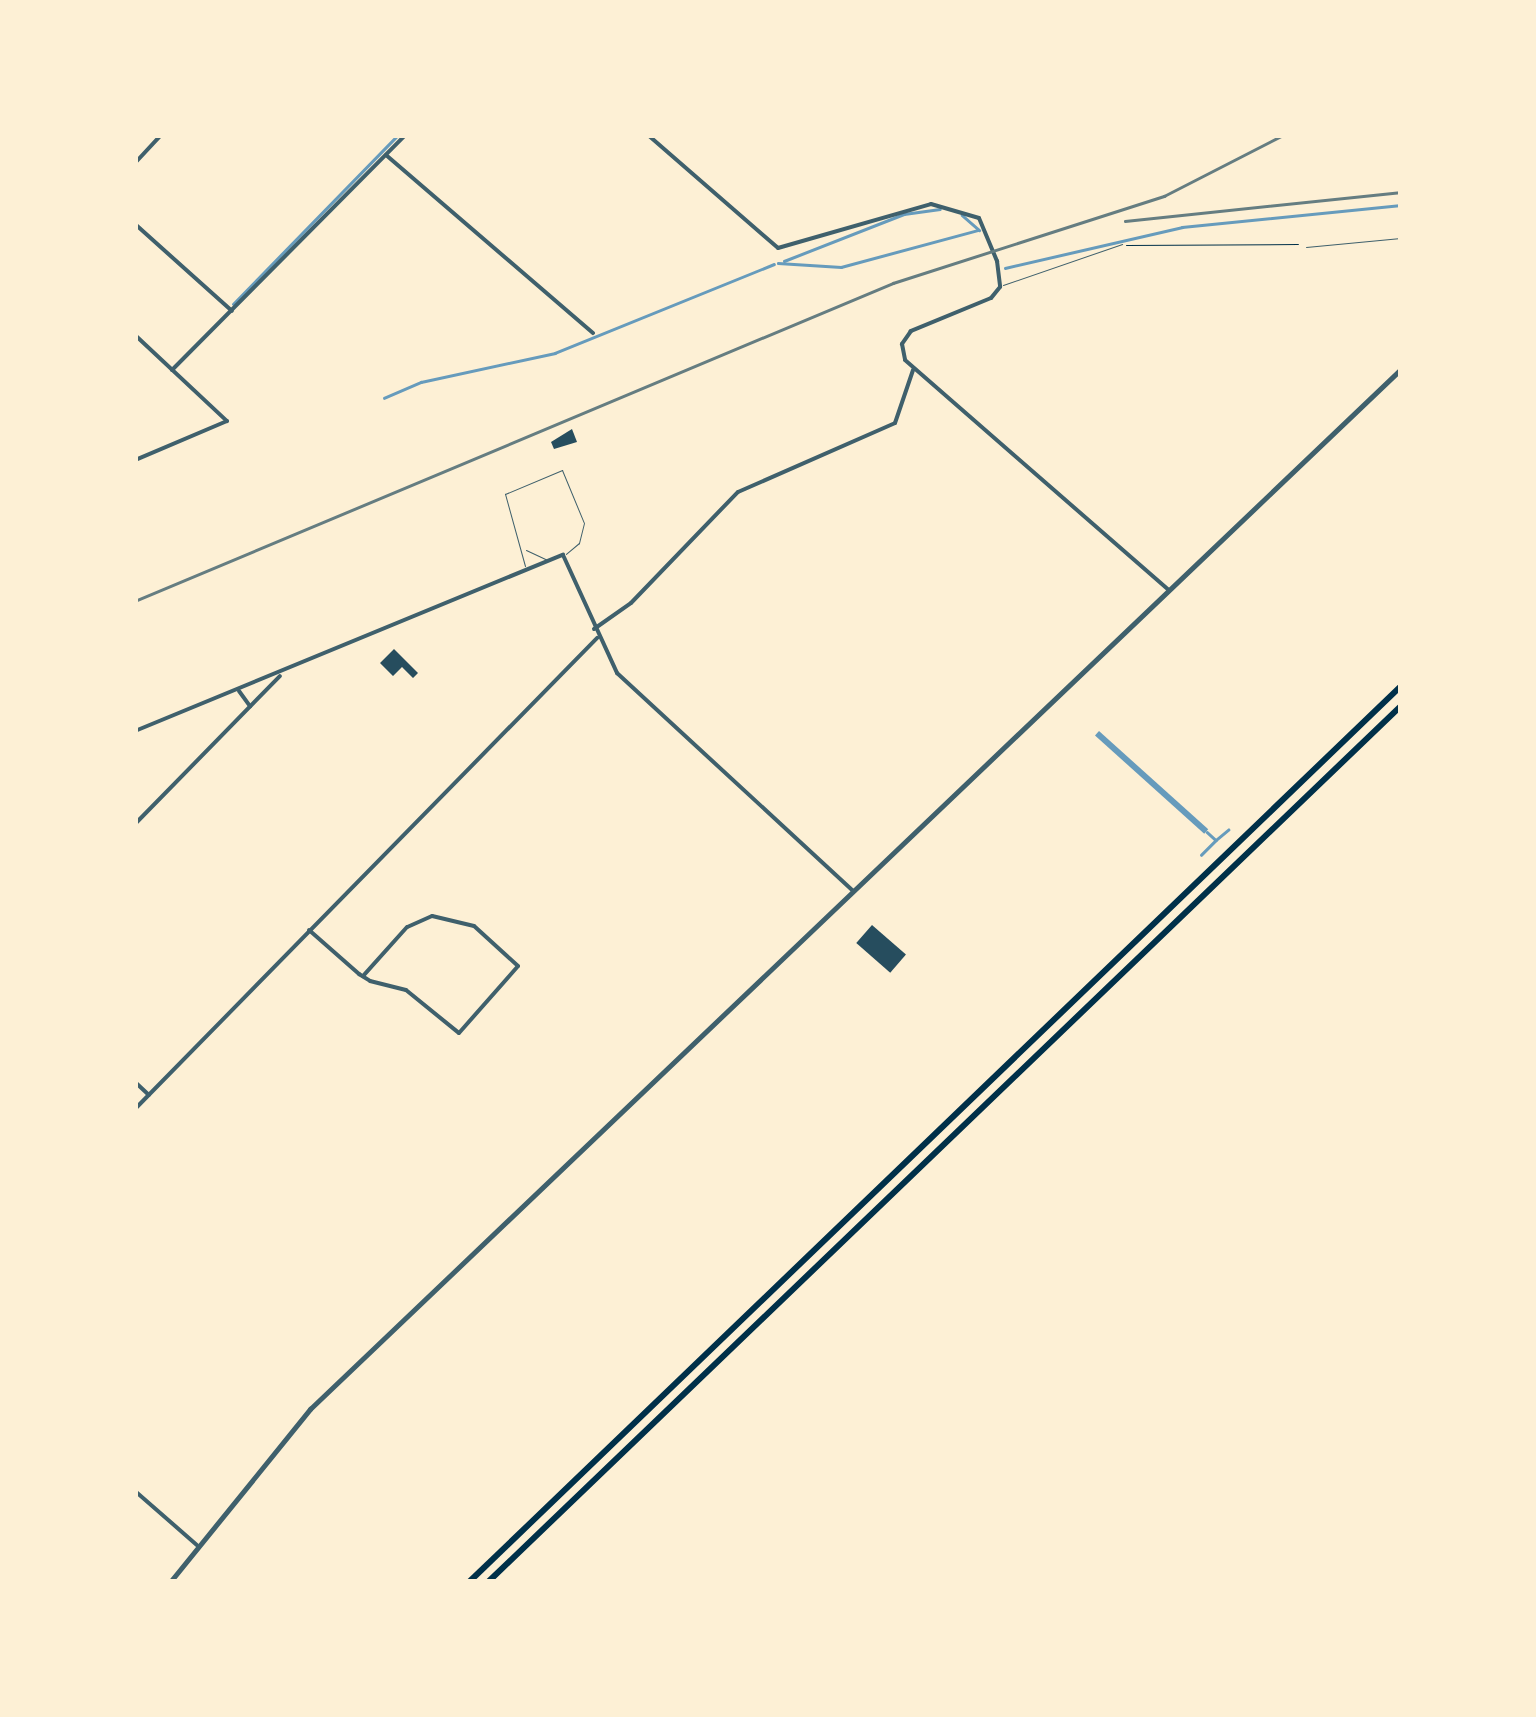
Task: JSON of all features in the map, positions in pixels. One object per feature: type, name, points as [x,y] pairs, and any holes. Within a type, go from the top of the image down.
[{"type":"main road","points":[[468,1582],[1401,686]]},
{"type":"main road","points":[[488,1582],[1401,706]]},
{"type":"street","points":[[135,163],[161,135]]},
{"type":"street","points":[[172,370],[405,135]]},
{"type":"street","points":[[648,135],[778,248],[916,207],[961,208],[986,228],[1000,287],[991,298],[910,331],[902,351],[913,370],[1169,590]]},
{"type":"street","points":[[386,154],[593,333]]},
{"type":"street","points":[[135,224],[232,310]]},
{"type":"street","points":[[135,335],[226,421],[135,460]]},
{"type":"street","points":[[170,1582],[310,1408],[1401,369]]},
{"type":"street","points":[[594,630],[631,603],[738,492],[887,428],[903,412],[913,370]]},
{"type":"street","points":[[135,731],[562,555],[597,638],[628,686],[853,891]]},
{"type":"street","points":[[135,1109],[597,638]]},
{"type":"street","points":[[135,824],[283,673]]},
{"type":"street","points":[[238,691],[250,706]]},
{"type":"street","points":[[308,930],[363,976],[406,990],[459,1033],[518,966],[474,926],[432,916],[405,929],[363,976]]},
{"type":"street","points":[[135,1082],[149,1095]]},
{"type":"street","points":[[135,1491],[197,1545]]},
{"type":"lane","points":[[1306,247],[1401,238]]},
{"type":"lane","points":[[1000,287],[1122,244]]},
{"type":"lane","points":[[525,572],[524,548],[505,494],[562,470],[584,524],[578,543],[562,555]]},
{"type":"lane","points":[[524,548],[550,561]]},
{"type":"path","points":[[1122,244],[1169,249],[1290,241],[1306,247]]},
{"type":"water","points":[[1099,731],[1208,829],[1204,834],[1095,735]]},
{"type":"building","points":[[572,429],[577,442],[554,449],[551,442]]},
{"type":"building","points":[[394,649],[418,673],[413,678],[402,667],[393,676],[380,663]]},
{"type":"building","points":[[872,925],[906,955],[890,973],[856,943]]},
{"type":"waterway","points":[[233,304],[398,135]]},
{"type":"waterway","points":[[1005,268],[1182,227],[1401,205]]},
{"type":"waterway","points":[[784,261],[904,214],[940,209]]},
{"type":"waterway","points":[[962,215],[979,230]]},
{"type":"waterway","points":[[778,263],[841,267],[978,230]]},
{"type":"waterway","points":[[384,398],[421,382],[555,353],[774,264]]},
{"type":"waterway","points":[[1207,832],[1216,840],[1228,830]]},
{"type":"waterway","points":[[1201,855],[1215,841]]},
{"type":"railway","points":[[135,601],[893,283],[1164,196],[1283,135]]},
{"type":"railway","points":[[1125,221],[1401,192]]}]
